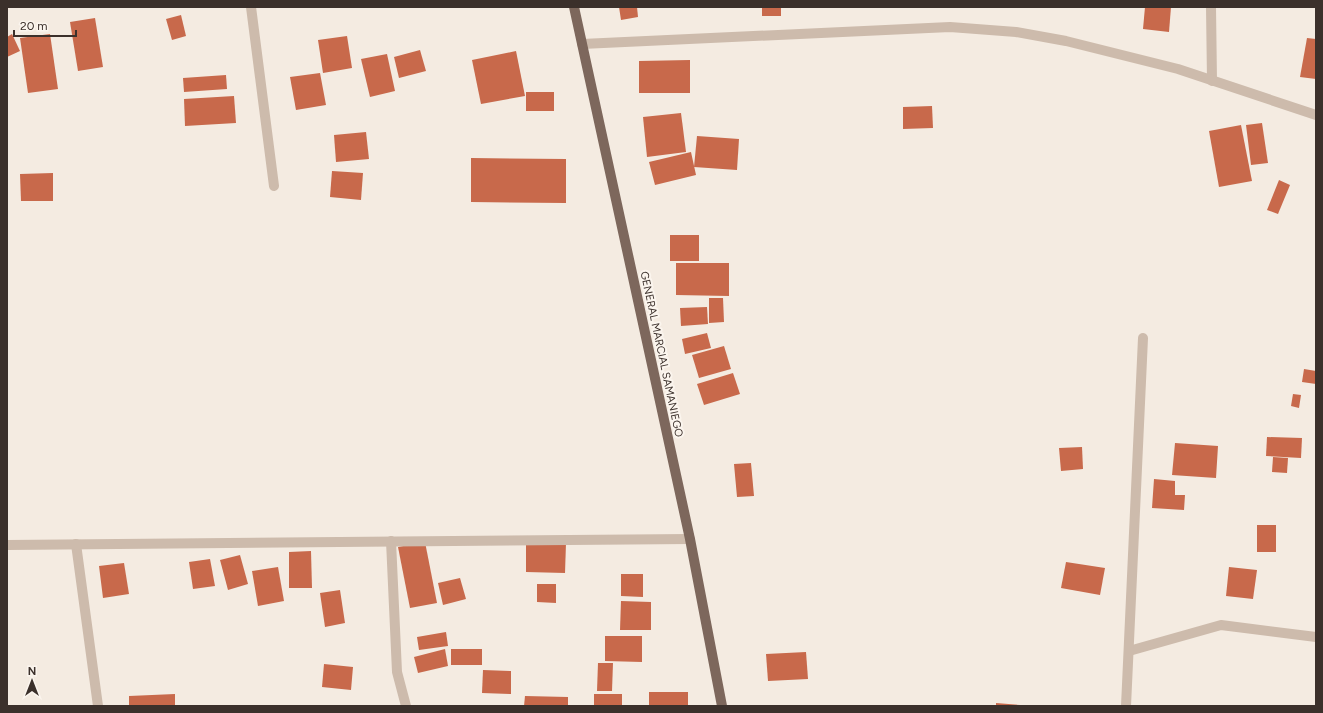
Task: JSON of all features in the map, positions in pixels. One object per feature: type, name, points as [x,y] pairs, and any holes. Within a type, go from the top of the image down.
[{"type":"main road","name":"GENERAL MARCIAL SAMANIEGO","points":[[574,7],[690,539],[722,706]]},
{"type":"street","points":[[251,7],[274,186]]},
{"type":"street","points":[[1211,7],[1212,81]]},
{"type":"street","points":[[582,44],[950,27],[1016,32],[1066,41],[1178,69],[1316,115]]},
{"type":"street","points":[[1126,706],[1143,338]]},
{"type":"street","points":[[7,544],[690,539]]},
{"type":"street","points":[[391,541],[397,672],[406,706]]},
{"type":"street","points":[[76,544],[98,706]]},
{"type":"street","points":[[1128,651],[1220,625],[1316,637]]},
{"type":"building","points":[[619,7],[637,7],[638,17],[621,20]]},
{"type":"building","points":[[762,7],[781,7],[781,16],[762,16]]},
{"type":"building","points":[[1145,7],[1171,7],[1169,32],[1143,29]]},
{"type":"building","points":[[181,15],[186,36],[172,40],[166,19]]},
{"type":"building","points":[[95,18],[103,67],[78,71],[70,22]]},
{"type":"building","points":[[12,34],[20,51],[7,57],[7,37]]},
{"type":"building","points":[[50,34],[58,89],[28,93],[20,38]]},
{"type":"building","points":[[347,36],[352,68],[323,73],[318,40]]},
{"type":"building","points":[[1307,38],[1316,39],[1316,79],[1300,77]]},
{"type":"building","points":[[420,50],[426,71],[399,78],[394,57]]},
{"type":"building","points":[[516,51],[525,96],[481,104],[472,60]]},
{"type":"building","points":[[387,54],[395,91],[370,97],[361,59]]},
{"type":"building","points":[[690,60],[690,93],[639,93],[639,61]]},
{"type":"building","points":[[320,73],[326,105],[296,110],[290,77]]},
{"type":"building","points":[[226,75],[227,89],[184,92],[183,78]]},
{"type":"building","points":[[526,92],[554,92],[554,111],[526,111]]},
{"type":"building","points":[[234,96],[236,123],[185,126],[184,99]]},
{"type":"building","points":[[932,106],[933,128],[903,129],[903,107]]},
{"type":"building","points":[[681,113],[686,152],[647,157],[643,117]]},
{"type":"building","points":[[1262,123],[1268,163],[1251,165],[1246,125]]},
{"type":"building","points":[[1241,125],[1252,181],[1219,187],[1209,131]]},
{"type":"building","points":[[366,132],[369,159],[336,162],[334,135]]},
{"type":"building","points":[[697,136],[739,139],[737,170],[694,167]]},
{"type":"building","points":[[691,152],[696,175],[655,185],[649,162]]},
{"type":"building","points":[[471,158],[566,159],[566,203],[471,202]]},
{"type":"building","points":[[332,171],[363,173],[361,200],[330,197]]},
{"type":"building","points":[[53,173],[53,201],[21,201],[20,174]]},
{"type":"building","points":[[1279,180],[1290,185],[1278,214],[1267,210]]},
{"type":"building","points":[[670,235],[699,235],[699,261],[670,261]]},
{"type":"building","points":[[676,263],[729,263],[729,296],[676,295]]},
{"type":"building","points":[[709,298],[723,298],[724,322],[709,323]]},
{"type":"building","points":[[707,307],[708,324],[681,326],[680,308]]},
{"type":"building","points":[[707,333],[711,348],[685,354],[682,339]]},
{"type":"building","points":[[724,346],[731,369],[699,378],[692,355]]},
{"type":"building","points":[[1304,369],[1316,371],[1316,384],[1302,382]]},
{"type":"building","points":[[733,373],[740,394],[704,405],[697,384]]},
{"type":"building","points":[[1293,394],[1301,395],[1299,408],[1291,406]]},
{"type":"building","points":[[1267,437],[1302,438],[1301,458],[1266,456]]},
{"type":"building","points":[[1175,443],[1218,446],[1216,478],[1172,475]]},
{"type":"building","points":[[1082,447],[1083,469],[1061,471],[1059,448]]},
{"type":"building","points":[[1273,457],[1288,458],[1287,473],[1272,472]]},
{"type":"building","points":[[751,463],[754,496],[737,497],[734,464]]},
{"type":"building","points":[[1154,479],[1175,481],[1175,495],[1185,495],[1184,510],[1152,508]]},
{"type":"building","points":[[1257,525],[1276,525],[1276,552],[1257,552]]},
{"type":"building","points":[[425,542],[437,603],[410,608],[398,547]]},
{"type":"building","points":[[526,543],[566,543],[565,573],[526,572]]},
{"type":"building","points":[[311,551],[312,588],[289,588],[289,552]]},
{"type":"building","points":[[240,555],[248,584],[228,590],[220,560]]},
{"type":"building","points":[[210,559],[215,586],[193,589],[189,562]]},
{"type":"building","points":[[1066,562],[1105,568],[1100,595],[1061,588]]},
{"type":"building","points":[[124,563],[129,594],[103,598],[99,566]]},
{"type":"building","points":[[278,567],[284,601],[258,606],[252,571]]},
{"type":"building","points":[[1229,567],[1257,570],[1253,599],[1226,596]]},
{"type":"building","points":[[621,574],[643,574],[643,597],[621,596]]},
{"type":"building","points":[[460,578],[466,599],[443,605],[438,583]]},
{"type":"building","points":[[537,584],[556,584],[556,603],[537,602]]},
{"type":"building","points":[[340,590],[345,623],[325,627],[320,593]]},
{"type":"building","points":[[621,601],[651,602],[651,630],[620,630]]},
{"type":"building","points":[[446,632],[448,646],[419,650],[417,637]]},
{"type":"building","points":[[605,636],[642,636],[642,662],[605,661]]},
{"type":"building","points":[[445,649],[448,666],[418,673],[414,657]]},
{"type":"building","points":[[451,649],[482,649],[482,665],[451,665]]},
{"type":"building","points":[[806,652],[808,679],[768,681],[766,654]]},
{"type":"building","points":[[598,663],[613,663],[612,691],[597,691]]},
{"type":"building","points":[[324,664],[353,667],[351,690],[322,687]]},
{"type":"building","points":[[483,670],[511,671],[511,694],[482,693]]},
{"type":"building","points":[[649,692],[688,692],[688,706],[649,706]]},
{"type":"building","points":[[175,694],[175,706],[129,706],[129,696]]},
{"type":"building","points":[[594,694],[622,694],[622,705],[594,705]]},
{"type":"building","points":[[525,696],[568,697],[568,706],[524,706]]},
{"type":"building","points":[[996,703],[1020,705],[1020,706],[996,706]]}]
